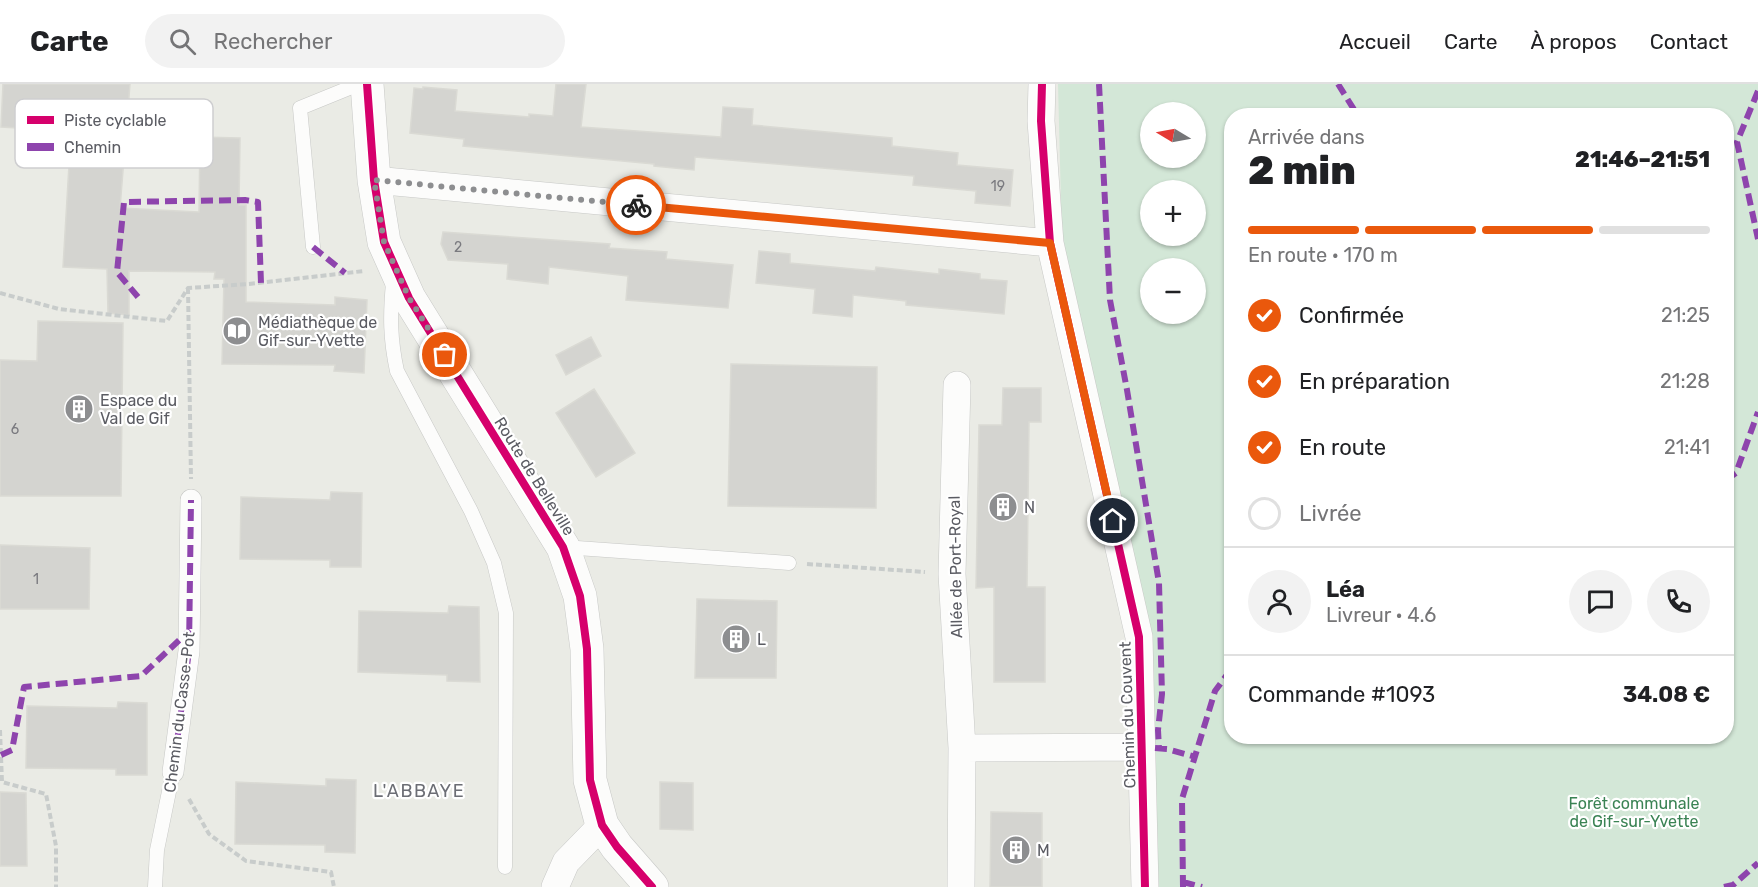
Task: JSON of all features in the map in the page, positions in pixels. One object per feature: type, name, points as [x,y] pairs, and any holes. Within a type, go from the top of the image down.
[{"type":"street","name":"Route de Belleville","points":[[367,84],[374,180],[384,242],[409,298],[563,547],[580,596],[586,649],[590,780],[603,825],[617,847],[652,887]]},
{"type":"street","name":"Chemin du Couvent","points":[[1042,84],[1041,121],[1050,243],[1139,637],[1145,887]]},
{"type":"street","points":[[374,180],[1050,243]]},
{"type":"street","name":"Allée de Port-Royal","points":[[957,385],[952,573],[962,748],[961,887]]},
{"type":"street","name":"Chemin du Casse-Pot","points":[[173,772],[189,651],[191,500]]},
{"type":"street","points":[[962,748],[1142,747]]},
{"type":"street","points":[[555,887],[566,862],[603,825]]},
{"type":"lane","points":[[313,247],[300,108],[359,84]]},
{"type":"lane","points":[[394,268],[390,323],[397,370],[494,563],[506,613],[505,867]]},
{"type":"lane","points":[[563,547],[789,563]]},
{"type":"lane","name":"Chemin du Casse-Pot","points":[[155,887],[157,850],[173,772]]},
{"type":"path","points":[[188,288],[249,284],[394,268]]},
{"type":"path","points":[[0,293],[59,309],[167,321],[188,288]]},
{"type":"path","points":[[188,288],[191,500]]},
{"type":"path","points":[[789,563],[952,573]]},
{"type":"path","points":[[0,730],[1,782],[46,794],[56,846],[56,887]]},
{"type":"path","points":[[173,772],[209,834],[246,861],[331,872],[334,887]]},
{"type":"green space","name":"Forêt communale de Gif-sur-Yvette","points":[[1058,84],[1758,84],[1758,887],[1156,887],[1146,617],[1062,242]]},
{"type":"building","points":[[3,84],[130,84],[129,99],[15,99],[15,128],[1,127]]},
{"type":"building","points":[[556,84],[586,84],[581,127],[721,137],[723,107],[753,109],[752,125],[892,138],[892,146],[958,153],[957,165],[1013,170],[1010,206],[975,203],[976,191],[913,185],[914,176],[695,157],[694,170],[654,166],[654,164],[463,146],[464,139],[410,133],[414,88],[457,90],[455,111],[529,117],[529,114],[553,116]]},
{"type":"building","points":[[213,137],[240,138],[239,205],[246,205],[246,302],[335,305],[335,297],[367,300],[364,373],[334,371],[335,365],[222,364],[224,279],[214,279],[215,272],[129,271],[129,315],[108,313],[107,269],[63,267],[69,168],[123,168],[120,208],[199,212],[200,168],[213,168]]},
{"type":"building","points":[[443,232],[610,244],[609,248],[667,252],[666,259],[733,265],[728,308],[626,300],[628,276],[549,267],[548,284],[507,279],[508,264],[448,260],[441,244]]},
{"type":"building","points":[[759,251],[790,254],[790,263],[875,271],[876,267],[939,274],[939,269],[980,274],[980,279],[1007,281],[1004,314],[906,305],[906,301],[853,295],[852,317],[813,313],[815,289],[756,283]]},
{"type":"building","name":"Espace du Val de Gif","points":[[38,321],[123,323],[121,496],[0,496],[0,360],[37,361]]},
{"type":"building","points":[[591,337],[601,356],[566,375],[556,355]]},
{"type":"building","points":[[731,364],[877,367],[876,508],[728,506]]},
{"type":"building","name":"N","points":[[1003,388],[1041,388],[1041,422],[1029,422],[1027,587],[1045,587],[1045,682],[994,682],[994,587],[976,588],[979,425],[1002,425]]},
{"type":"building","points":[[594,389],[635,453],[596,477],[556,413]]},
{"type":"building","points":[[331,492],[362,493],[361,567],[330,567],[330,560],[240,559],[241,497],[330,500]]},
{"type":"building","points":[[0,545],[90,548],[89,609],[0,609]]},
{"type":"building","name":"L","points":[[697,599],[777,601],[776,678],[695,678]]},
{"type":"building","points":[[449,606],[479,607],[480,682],[447,681],[447,675],[358,672],[359,611],[448,613]]},
{"type":"building","points":[[118,702],[147,703],[147,775],[116,775],[116,769],[26,768],[27,706],[117,708]]},
{"type":"building","points":[[326,779],[356,780],[355,853],[325,852],[325,845],[235,844],[236,782],[326,786]]},
{"type":"building","points":[[660,782],[693,783],[693,830],[660,829]]},
{"type":"building","points":[[0,792],[26,793],[27,866],[0,866]]},
{"type":"building","name":"M","points":[[991,812],[1042,813],[1042,887],[990,887]]},
{"type":"marked path","points":[[1099,84],[1110,300],[1159,583],[1162,694],[1158,730],[1159,749]]},
{"type":"marked path","points":[[1338,84],[1353,108]]},
{"type":"marked path","points":[[1758,91],[1737,142],[1758,239]]},
{"type":"marked path","points":[[138,297],[117,272],[124,202],[245,200],[258,202],[261,283]]},
{"type":"marked path","points":[[313,247],[345,273]]},
{"type":"marked path","points":[[1734,474],[1758,412]]},
{"type":"marked path","points":[[173,772],[189,651],[191,500]]},
{"type":"marked path","points":[[1,755],[12,750],[24,687],[141,676],[190,630]]},
{"type":"marked path","points":[[1183,887],[1182,799],[1215,691],[1224,679]]},
{"type":"marked path","points":[[1155,748],[1196,757]]},
{"type":"marked path","points":[[1724,887],[1733,885],[1758,863]]},
{"type":"marked path","points":[[1183,882],[1202,887]]},
{"type":"cycle path","points":[[367,84],[374,180],[384,242],[409,298],[563,547],[580,596],[587,649],[590,780],[602,825],[617,847],[652,887]]},
{"type":"cycle path","points":[[1042,84],[1041,121],[1050,243],[1139,637],[1145,887]]},
{"type":"way so far","points":[[445,355],[409,298],[394,268],[384,242],[374,180],[636,205]]},
{"type":"place","name":"Médiathèque de Gif-sur-Yvette","points":[[237,331]]},
{"type":"place","name":"Espace du Val de Gif","points":[[79,409]]},
{"type":"place","name":"N","points":[[1003,507]]},
{"type":"place","name":"L","points":[[736,639]]},
{"type":"place","name":"M","points":[[1016,850]]},
{"type":"district","name":"L'ABBAYE","points":[[419,791]]},
{"type":"route","points":[[636,205],[1050,243],[1113,521]]}]
